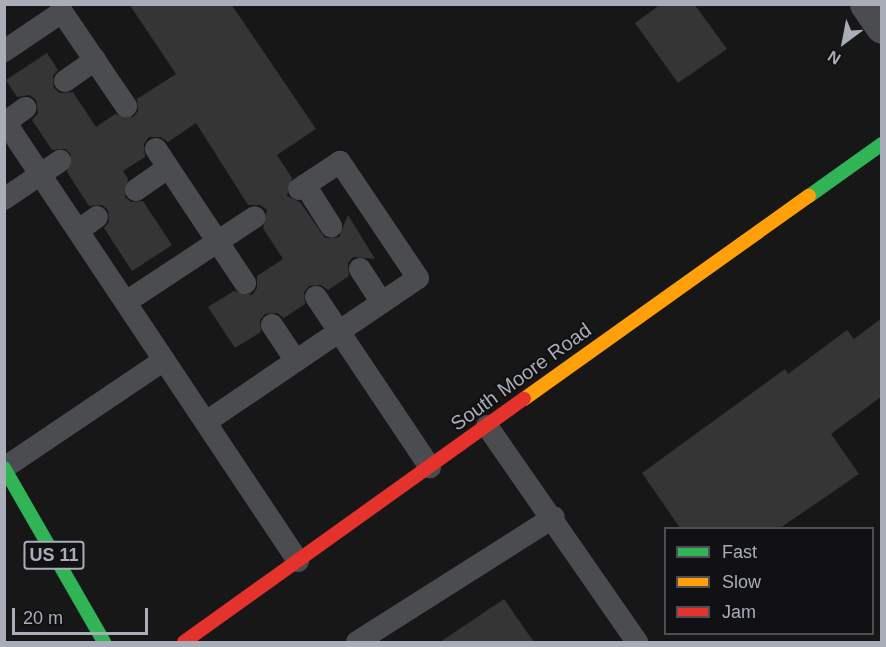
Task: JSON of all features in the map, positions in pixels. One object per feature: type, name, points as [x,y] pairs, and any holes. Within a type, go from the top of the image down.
[{"type":"main road","name":"South Moore Road","points":[[184,642],[882,144]]},
{"type":"main road","name":"US 11","points":[[4,468],[104,642]]},
{"type":"street","points":[[866,4],[882,27]]},
{"type":"lane","points":[[4,51],[62,12],[126,106]]},
{"type":"lane","points":[[65,81],[95,60]]},
{"type":"lane","points":[[25,108],[5,121],[41,174],[88,224],[126,302],[298,561]]},
{"type":"lane","points":[[136,190],[162,159],[245,283]]},
{"type":"lane","points":[[4,200],[60,161]]},
{"type":"lane","points":[[206,422],[418,278],[340,162],[302,187],[331,226]]},
{"type":"lane","points":[[126,302],[255,217]]},
{"type":"lane","points":[[360,269],[382,303]]},
{"type":"lane","points":[[316,297],[430,468]]},
{"type":"lane","points":[[272,325],[296,360]]},
{"type":"lane","points":[[4,468],[164,360]]},
{"type":"lane","points":[[487,426],[554,517],[637,642]]},
{"type":"lane","points":[[357,642],[554,517]]},
{"type":"building","points":[[129,4],[231,4],[316,129],[277,155],[292,178],[287,196],[300,202],[325,238],[339,237],[348,215],[375,259],[353,257],[348,263],[349,276],[328,290],[321,285],[309,286],[304,292],[305,304],[284,318],[277,313],[265,314],[260,320],[261,332],[235,348],[208,307],[234,291],[252,295],[257,288],[257,276],[283,259],[263,228],[267,210],[260,205],[248,205],[196,123],[168,142],[161,137],[149,137],[144,144],[145,157],[123,171],[128,179],[125,197],[131,202],[143,201],[172,245],[132,271],[104,228],[109,222],[108,210],[102,205],[89,206],[67,172],[71,154],[65,149],[52,150],[32,120],[38,113],[36,100],[30,95],[17,97],[6,80],[47,53],[58,70],[53,76],[54,88],[60,93],[73,92],[96,127],[115,114],[133,117],[138,111],[137,99],[176,74]]},
{"type":"building","points":[[661,4],[694,4],[727,49],[678,83],[635,23]]},
{"type":"building","points":[[882,318],[882,396],[831,434],[859,474],[781,527],[679,527],[642,473],[785,369],[788,374],[847,330],[854,339]]},
{"type":"building","points":[[504,599],[534,642],[440,642]]},
{"type":"traffic: fast","points":[[809,196],[882,144]]},
{"type":"traffic: fast","points":[[4,468],[104,642]]},
{"type":"traffic: slow","points":[[524,399],[809,196]]},
{"type":"traffic: jam","points":[[184,642],[524,399]]}]
